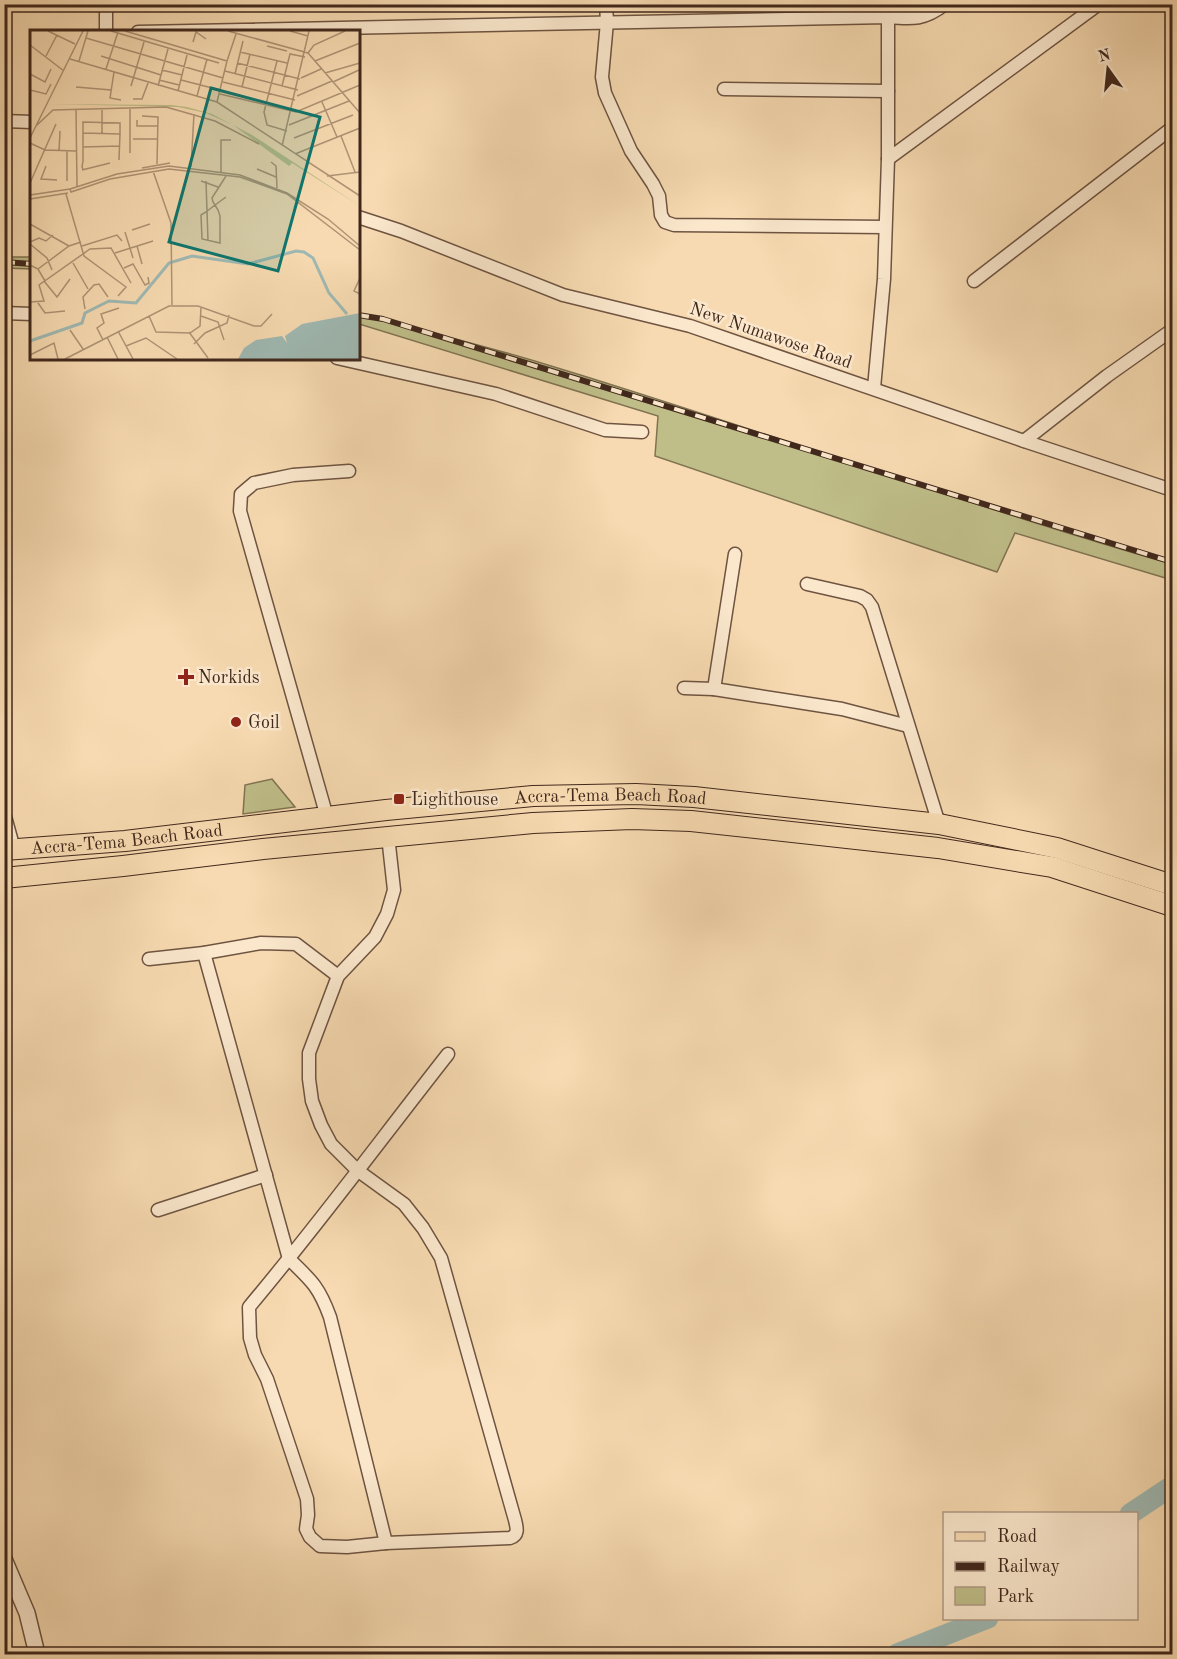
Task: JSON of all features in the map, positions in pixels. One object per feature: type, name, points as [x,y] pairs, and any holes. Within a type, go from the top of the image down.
[{"type":"main road","name":"Accra-Tema Beach Road","points":[[9,849],[125,841],[533,796],[636,794],[694,797],[939,824],[1057,848],[1173,885]]},
{"type":"main road","name":"Accra-Tema Beach Road","points":[[10,877],[388,836],[533,823],[632,819],[691,821],[938,848],[1052,867],[1173,906]]},
{"type":"main road","points":[[9,849],[10,877]]},
{"type":"street","points":[[106,4],[106,30]]},
{"type":"street","points":[[606,4],[607,22],[602,77],[606,93],[631,151],[654,184],[659,196],[660,215],[665,222],[674,225],[885,227]]},
{"type":"street","points":[[232,30],[607,22],[888,11],[912,20],[927,16],[945,4]]},
{"type":"street","points":[[888,159],[1099,4]]},
{"type":"street","points":[[874,388],[884,279],[888,159],[888,11]]},
{"type":"street","points":[[724,88],[888,91]]},
{"type":"street","points":[[4,121],[30,122]]},
{"type":"street","points":[[974,281],[1173,128]]},
{"type":"street","name":"New Numawose Road","points":[[360,218],[401,231],[563,295],[690,326],[1173,490]]},
{"type":"street","points":[[4,313],[30,314]]},
{"type":"street","points":[[1024,441],[1107,376],[1173,330]]},
{"type":"street","points":[[346,360],[496,394],[605,430],[642,432]]},
{"type":"street","points":[[327,817],[240,511],[241,494],[254,483],[293,475],[349,471]]},
{"type":"street","points":[[714,689],[735,554]]},
{"type":"street","points":[[807,585],[860,596],[867,600],[872,608],[939,824]]},
{"type":"street","points":[[684,688],[714,689],[842,709],[909,726]]},
{"type":"street","points":[[4,813],[9,849]]},
{"type":"street","points":[[388,836],[394,890],[387,914],[375,937],[338,976],[309,1053],[312,1101],[331,1144],[357,1170],[404,1204],[423,1228],[441,1258],[517,1528],[514,1537],[510,1538],[347,1547],[320,1546],[310,1537],[306,1529],[307,1499],[267,1379],[250,1338],[249,1307],[289,1259],[357,1170],[448,1054]]},
{"type":"street","points":[[149,959],[204,953],[261,943],[296,944],[338,976]]},
{"type":"street","points":[[204,953],[289,1259],[313,1282],[323,1296],[330,1317],[386,1544]]},
{"type":"street","points":[[158,1210],[266,1174]]},
{"type":"street","points":[[4,1559],[27,1612],[37,1654]]},
{"type":"green space","points":[[5,257],[30,257],[30,269],[5,268]]},
{"type":"green space","points":[[360,313],[551,366],[1016,517],[1172,564],[1172,580],[1015,533],[997,572],[655,456],[658,416],[360,324]]},
{"type":"green space","points":[[272,779],[295,807],[243,814],[245,785]]},
{"type":"waterway","points":[[1133,1512],[1172,1486]]},
{"type":"waterway","points":[[897,1654],[983,1620]]},
{"type":"railway","points":[[4,262],[30,264]]},
{"type":"railway","points":[[360,315],[383,319],[1172,562]]},
{"type":"place","name":"Norkids","points":[[186,677]]},
{"type":"place","name":"Goil","points":[[236,722]]},
{"type":"place","name":"Lighthouse","points":[[399,799]]}]
